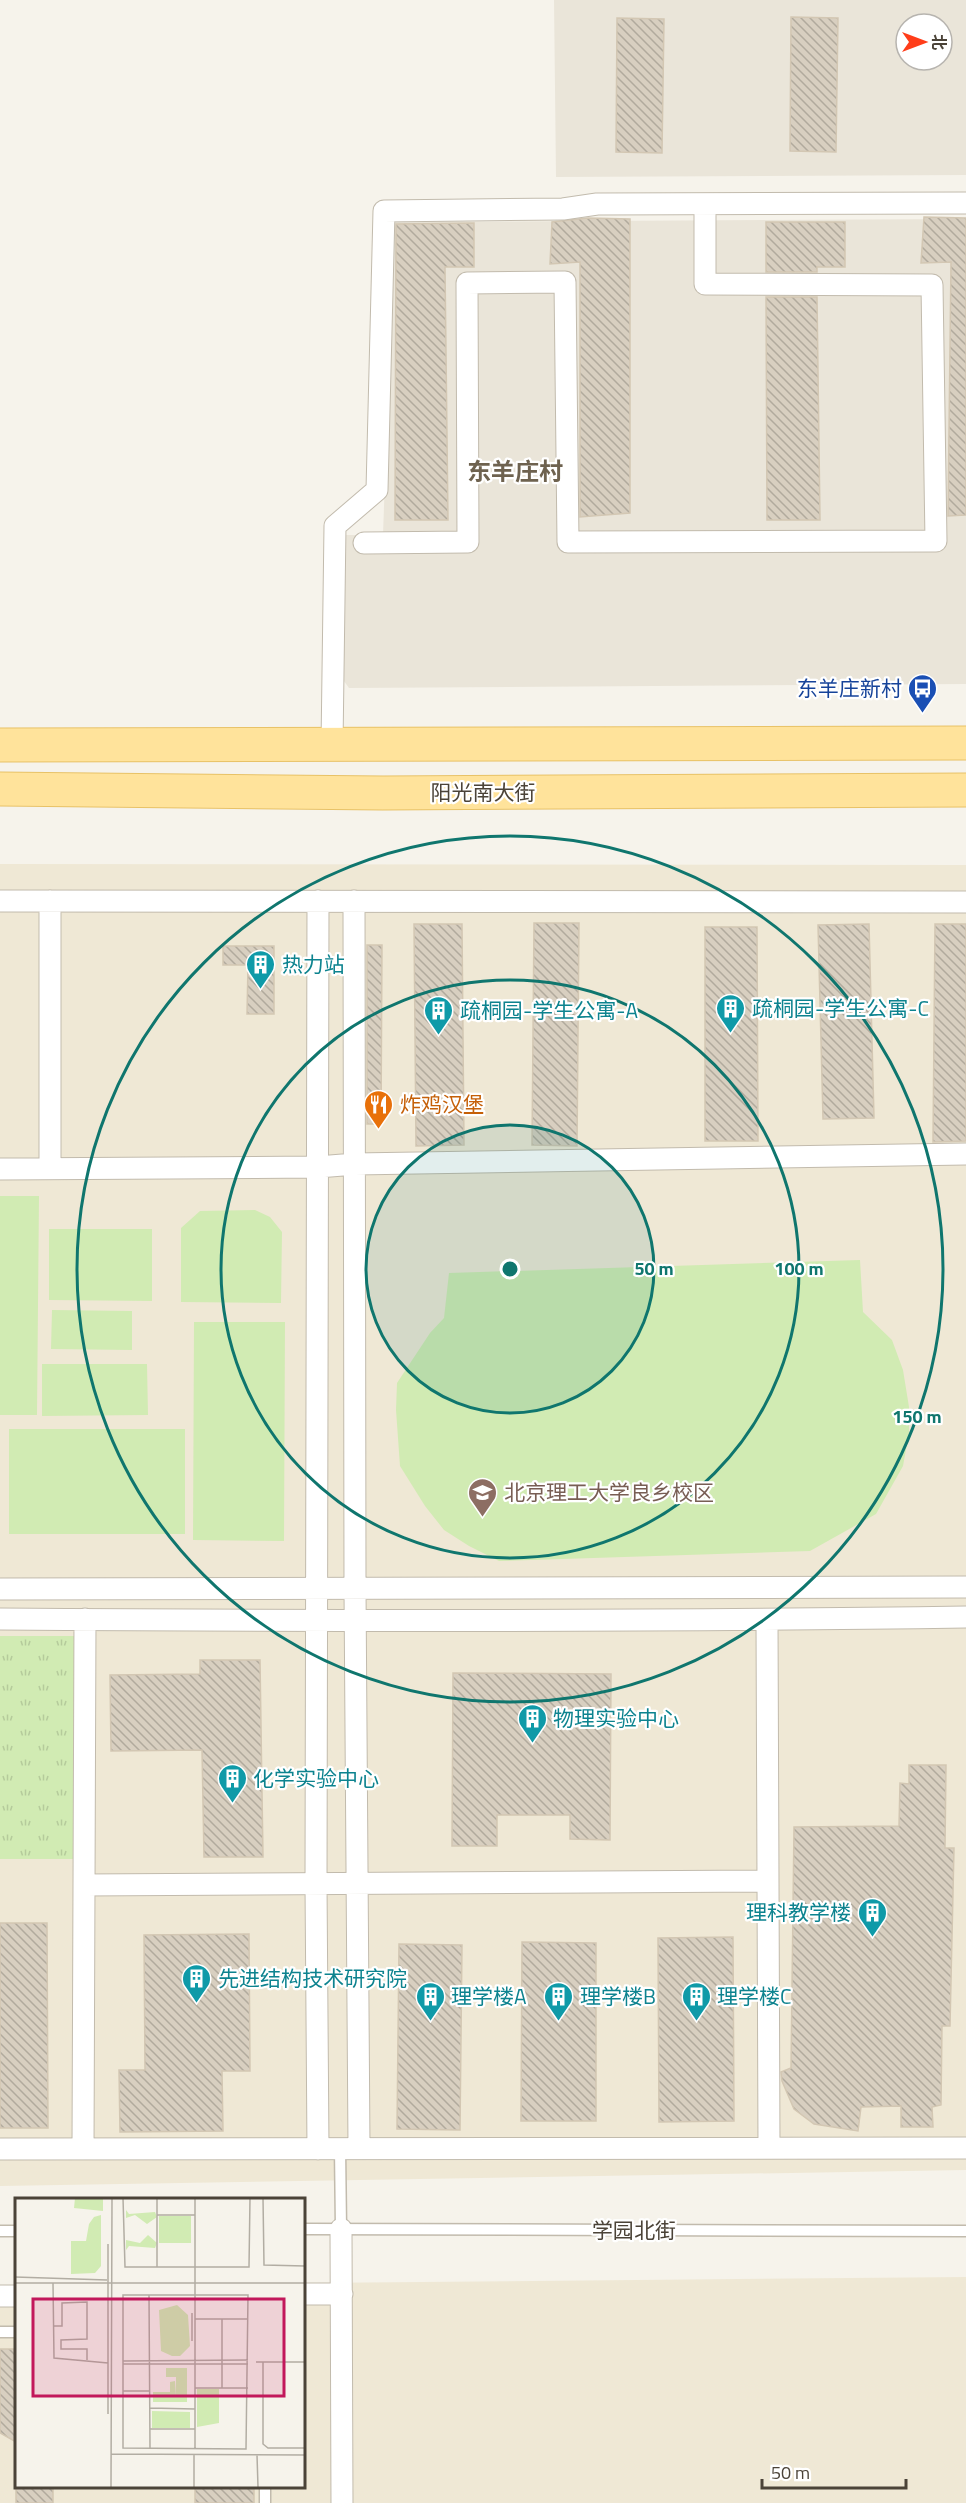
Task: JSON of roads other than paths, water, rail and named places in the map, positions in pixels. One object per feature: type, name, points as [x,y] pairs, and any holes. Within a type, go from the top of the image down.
[{"type":"main road","points":[[0,745],[966,743]]},
{"type":"main road","name":"阳光南大街","points":[[0,789],[383,793],[966,790]]},
{"type":"street","points":[[333,745],[335,526],[377,490],[384,211],[563,208],[597,204],[966,203]]},
{"type":"street","points":[[364,543],[468,542],[467,283],[565,282],[568,542],[936,541],[932,285],[705,284],[705,204]]},
{"type":"street","points":[[0,901],[966,902]]},
{"type":"street","points":[[50,901],[50,1168]]},
{"type":"street","points":[[318,901],[316,1884],[318,2149]]},
{"type":"street","points":[[349,2148],[357,1884],[354,901]]},
{"type":"street","points":[[0,1169],[318,1167],[355,1164],[966,1155]]},
{"type":"street","points":[[0,1589],[966,1587]]},
{"type":"street","points":[[0,1619],[355,1621],[966,1617]]},
{"type":"street","points":[[83,2149],[85,1619]]},
{"type":"street","points":[[766,1620],[769,2148]]},
{"type":"street","points":[[84,1885],[768,1881]]},
{"type":"street","points":[[0,2149],[966,2148]]},
{"type":"street","points":[[341,2229],[342,2503]]},
{"type":"street","points":[[304,2294],[342,2294]]},
{"type":"lane","points":[[341,2229],[349,2148]]},
{"type":"lane","name":"学园北街","points":[[304,2229],[966,2231]]},
{"type":"place","name":"东羊庄新村","points":[[923,714]]},
{"type":"place","name":"热力站","points":[[261,990]]},
{"type":"place","name":"疏桐园-学生公寓-C","points":[[731,1034]]},
{"type":"place","name":"疏桐园-学生公寓-A","points":[[439,1036]]},
{"type":"place","name":"炸鸡汉堡","points":[[379,1130]]},
{"type":"place","name":"北京理工大学良乡校区","points":[[483,1518]]},
{"type":"place","name":"物理实验中心","points":[[532,1744]]},
{"type":"place","name":"化学实验中心","points":[[232,1804]]},
{"type":"place","name":"理科教学楼","points":[[872,1938]]},
{"type":"place","name":"先进结构技术研究院","points":[[197,2004]]},
{"type":"place","name":"理学楼A","points":[[430,2022]]},
{"type":"place","name":"理学楼B","points":[[559,2022]]},
{"type":"place","name":"理学楼C","points":[[696,2022]]},
{"type":"district","name":"东羊庄村","points":[[515,471]]}]
